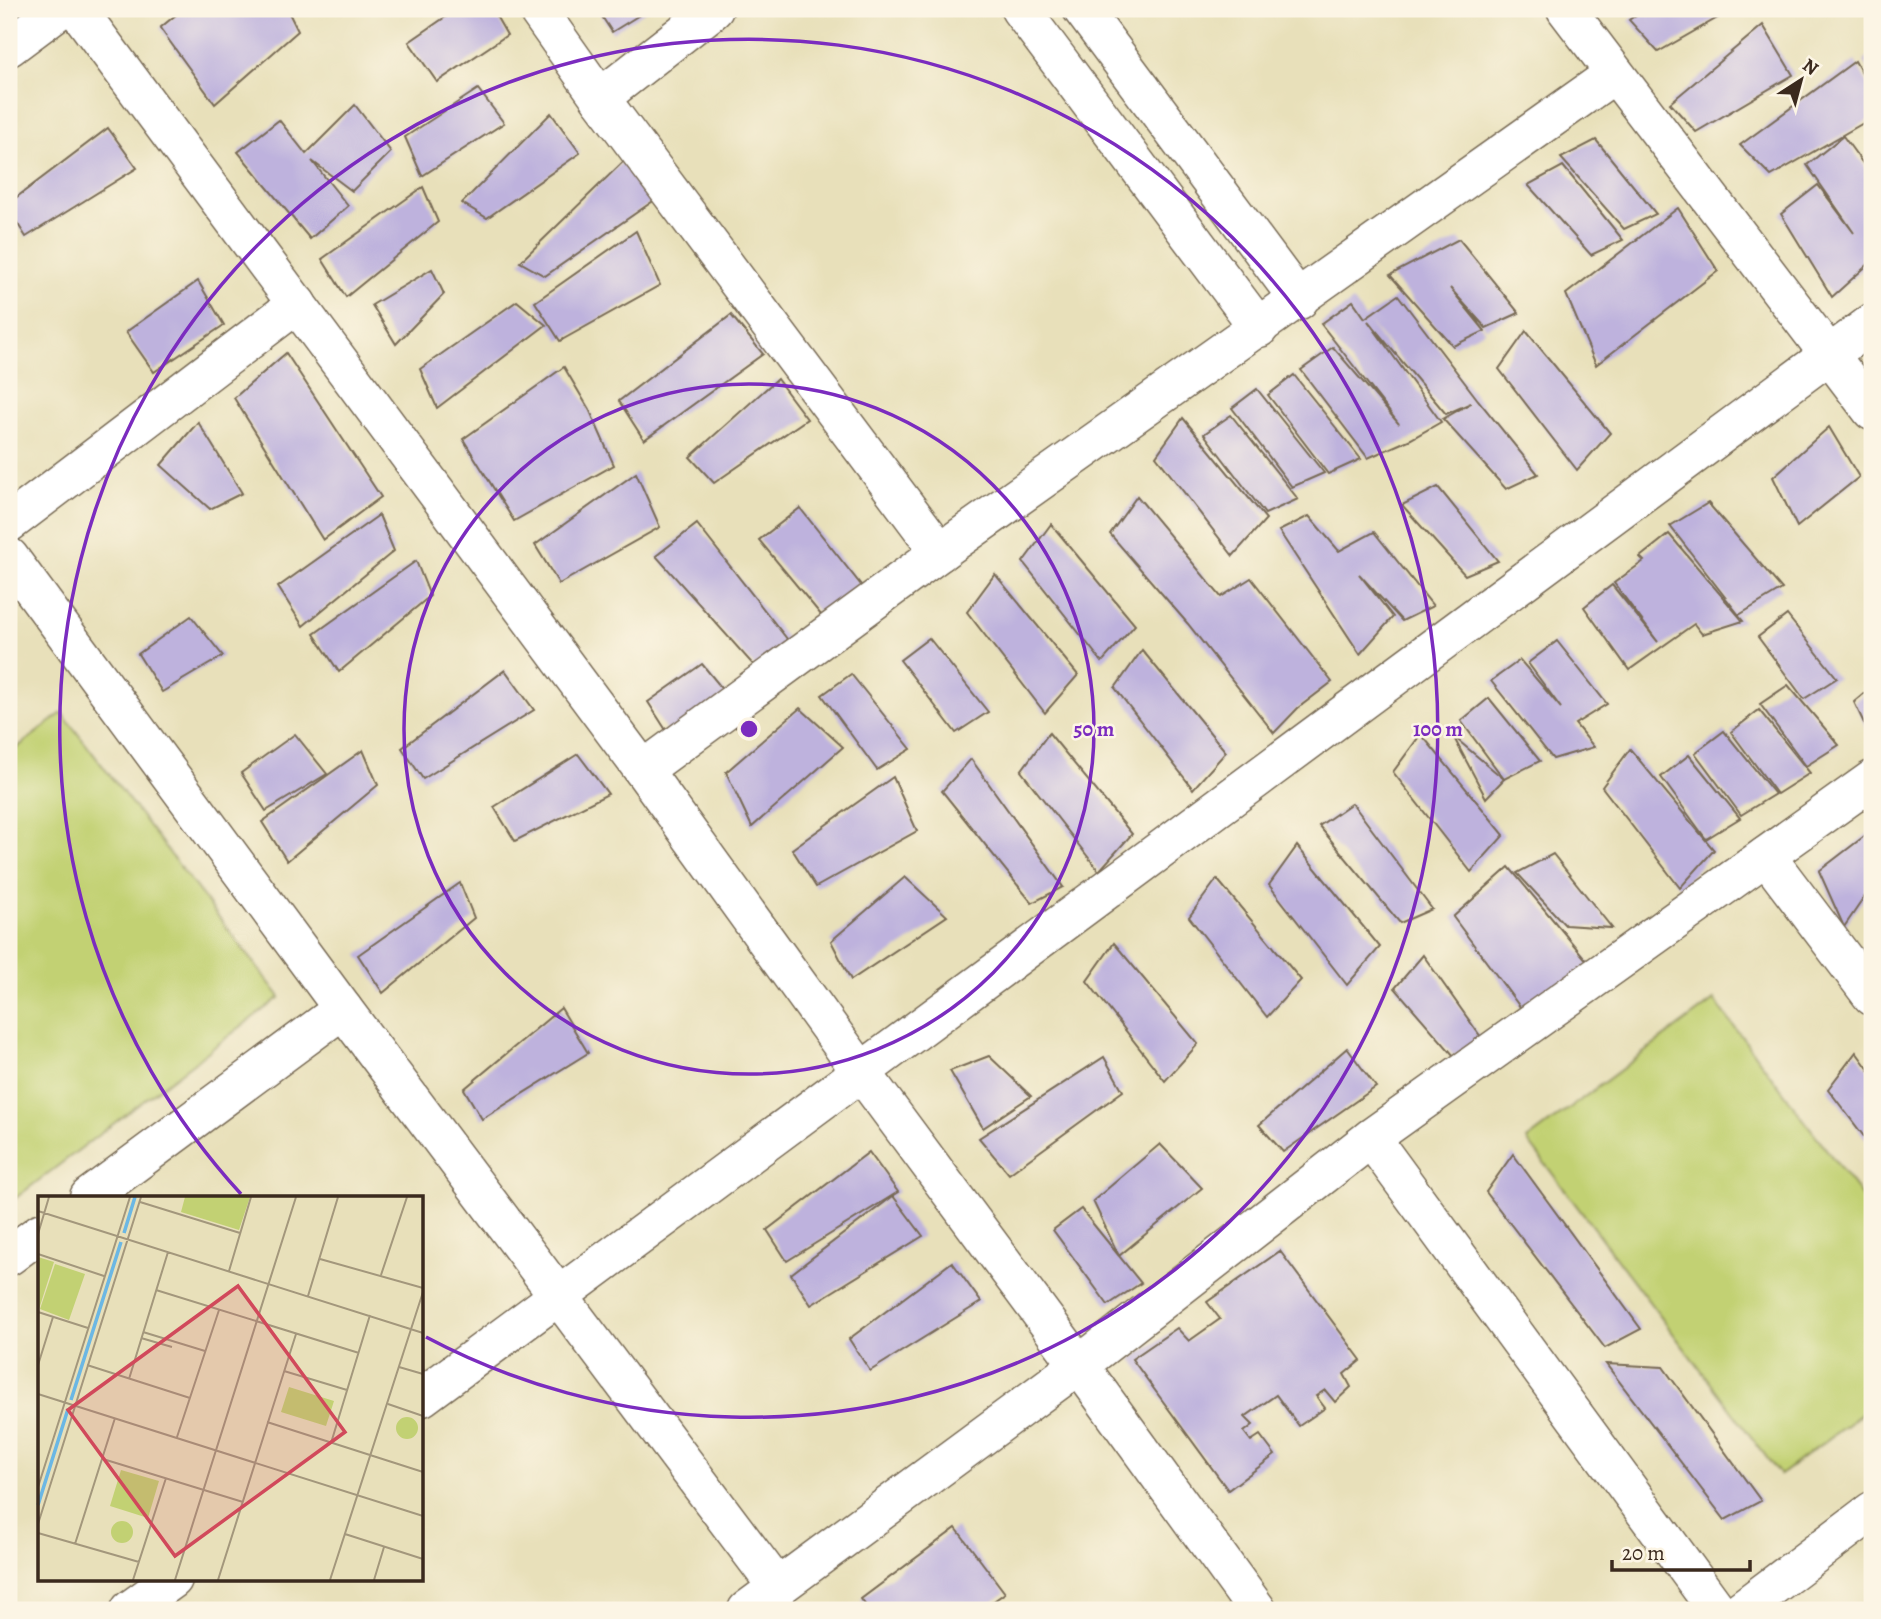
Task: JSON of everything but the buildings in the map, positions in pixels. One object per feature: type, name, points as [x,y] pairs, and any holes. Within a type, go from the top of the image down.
[{"type":"street","points":[[9,47],[60,9]]},
{"type":"street","points":[[77,9],[643,770],[1256,1610]]},
{"type":"street","points":[[537,9],[600,98],[940,552]]},
{"type":"street","points":[[600,98],[714,9]]},
{"type":"street","points":[[1020,9],[1259,328]]},
{"type":"street","points":[[1082,9],[1299,300]]},
{"type":"street","points":[[1566,9],[1872,411]]},
{"type":"street","points":[[643,770],[940,552],[1614,75]]},
{"type":"street","points":[[9,523],[297,304]]},
{"type":"street","points":[[424,1396],[1872,323]]},
{"type":"street","points":[[9,557],[342,1009],[778,1588]]},
{"type":"street","points":[[747,1610],[1079,1366],[1371,1138],[1872,780]]},
{"type":"street","points":[[1766,856],[1872,996]]},
{"type":"street","points":[[90,1196],[342,1009]]},
{"type":"street","points":[[1371,1138],[1717,1610]]},
{"type":"street","points":[[9,1256],[38,1234]]},
{"type":"street","points":[[1741,1610],[1872,1511]]},
{"type":"street","points":[[130,1610],[172,1580]]},
{"type":"green space","points":[[62,713],[280,997],[9,1203],[9,754]]},
{"type":"green space","points":[[1714,1000],[1872,1210],[1872,1406],[1780,1475],[1527,1140]]}]
